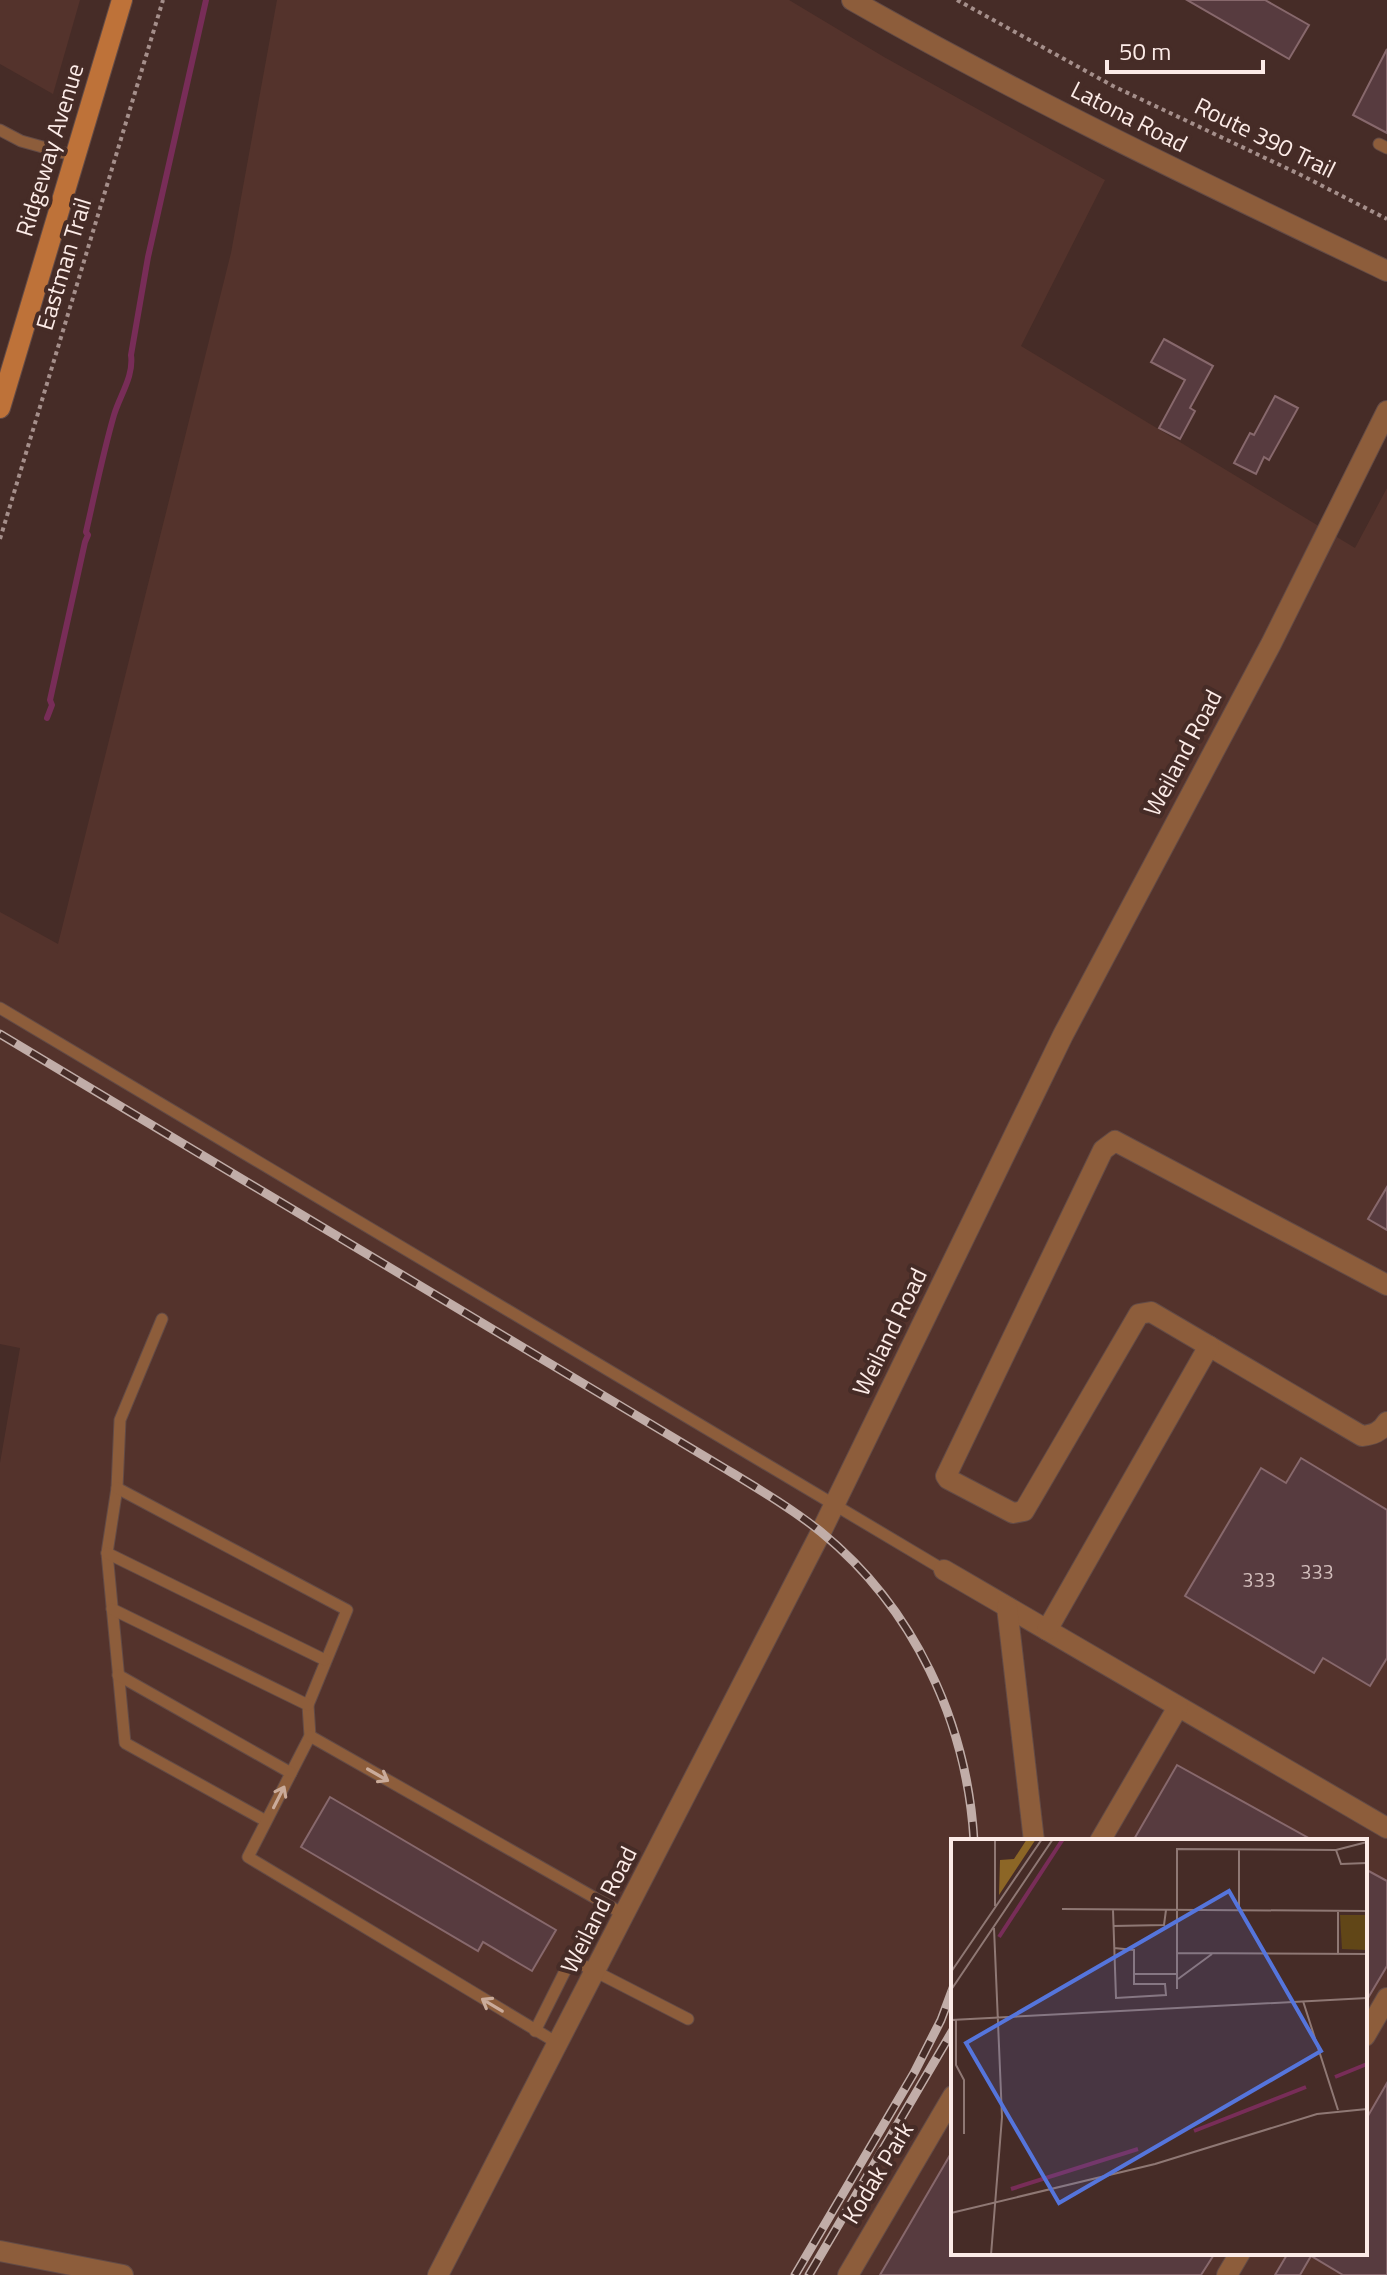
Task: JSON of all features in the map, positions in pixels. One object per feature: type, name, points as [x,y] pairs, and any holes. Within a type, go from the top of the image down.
[{"type":"main road","name":"Ridgeway Avenue","points":[[0,408],[122,0]]},
{"type":"street","name":"Latona Road","points":[[852,0],[1069,117],[1387,271]]},
{"type":"street","name":"Weiland Road","points":[[438,2275],[834,1505],[1063,1035],[1271,644],[1387,411]]},
{"type":"street","points":[[1387,1285],[1115,1141],[1103,1150],[946,1476],[1013,1513],[1024,1511],[1139,1314],[1151,1312],[1362,1436],[1383,1429],[1387,1422]]},
{"type":"street","points":[[1047,1630],[1209,1346]]},
{"type":"street","points":[[944,1570],[1387,1828]]},
{"type":"street","points":[[1007,1607],[1034,1839]]},
{"type":"street","points":[[1101,1839],[1178,1707]]},
{"type":"street","points":[[1367,2033],[1387,1998]]},
{"type":"street","name":"Kodak Park","points":[[848,2275],[951,2099]]},
{"type":"street","points":[[0,2251],[123,2275]]},
{"type":"street","points":[[1227,2275],[1239,2255]]},
{"type":"lane","points":[[0,130],[21,141],[75,156]]},
{"type":"lane","points":[[0,1008],[944,1570]]},
{"type":"lane","points":[[162,1319],[120,1420],[117,1488],[107,1553],[125,1743],[266,1821]]},
{"type":"lane","points":[[117,1488],[347,1610],[308,1705],[310,1736],[248,1857],[559,2044]]},
{"type":"lane","points":[[107,1553],[325,1660]]},
{"type":"lane","points":[[112,1609],[308,1705]]},
{"type":"lane","points":[[118,1675],[291,1773]]},
{"type":"lane","points":[[310,1736],[625,1915]]},
{"type":"lane","points":[[535,2031],[571,1959],[688,2019]]},
{"type":"path","name":"Eastman Trail","points":[[0,539],[163,0]]},
{"type":"path","name":"Route 390 Trail","points":[[957,0],[1113,86],[1387,219]]},
{"type":"shaded area","points":[[0,0],[80,0],[53,94],[0,64]]},
{"type":"shaded area","points":[[277,0],[789,0],[884,57],[1105,180],[1021,346],[1355,548],[1387,488],[1387,2275],[0,2275],[0,1463],[20,1348],[0,1344],[0,912],[58,944],[231,253]]},
{"type":"building","points":[[1187,0],[1265,0],[1309,25],[1289,59]]},
{"type":"building","points":[[1387,49],[1387,133],[1353,115]]},
{"type":"building","points":[[1164,339],[1213,366],[1190,408],[1195,411],[1180,439],[1159,428],[1185,380],[1151,362]]},
{"type":"building","points":[[1275,396],[1298,408],[1269,460],[1264,457],[1256,474],[1234,463],[1250,433],[1254,435]]},
{"type":"building","points":[[1387,1187],[1387,1230],[1368,1219]]},
{"type":"building","points":[[1301,1458],[1387,1510],[1387,1658],[1370,1686],[1323,1658],[1314,1673],[1185,1596],[1261,1468],[1286,1483]]},
{"type":"building","points":[[1177,1765],[1310,1839],[1134,1839]]},
{"type":"building","points":[[330,1797],[556,1930],[532,1971],[483,1942],[478,1951],[301,1847]]},
{"type":"building","points":[[1367,1870],[1387,1881],[1387,1966],[1367,2000]]},
{"type":"building","points":[[1387,2083],[1387,2275],[1343,2275],[1311,2256],[1300,2275],[1275,2275],[1287,2255],[1367,2255],[1367,2118]]},
{"type":"building","points":[[951,2153],[951,2255],[1214,2255],[1201,2275],[880,2275]]},
{"type":"waterway","points":[[47,718],[103,458],[130,370],[148,257],[206,0]]},
{"type":"railway","points":[[0,1034],[786,1506],[821,1532],[854,1562],[883,1596],[930,1670],[960,1753],[974,1839]]},
{"type":"railway","points":[[795,2275],[914,2073],[951,1993]]},
{"type":"railway","points":[[809,2275],[951,2033]]}]
